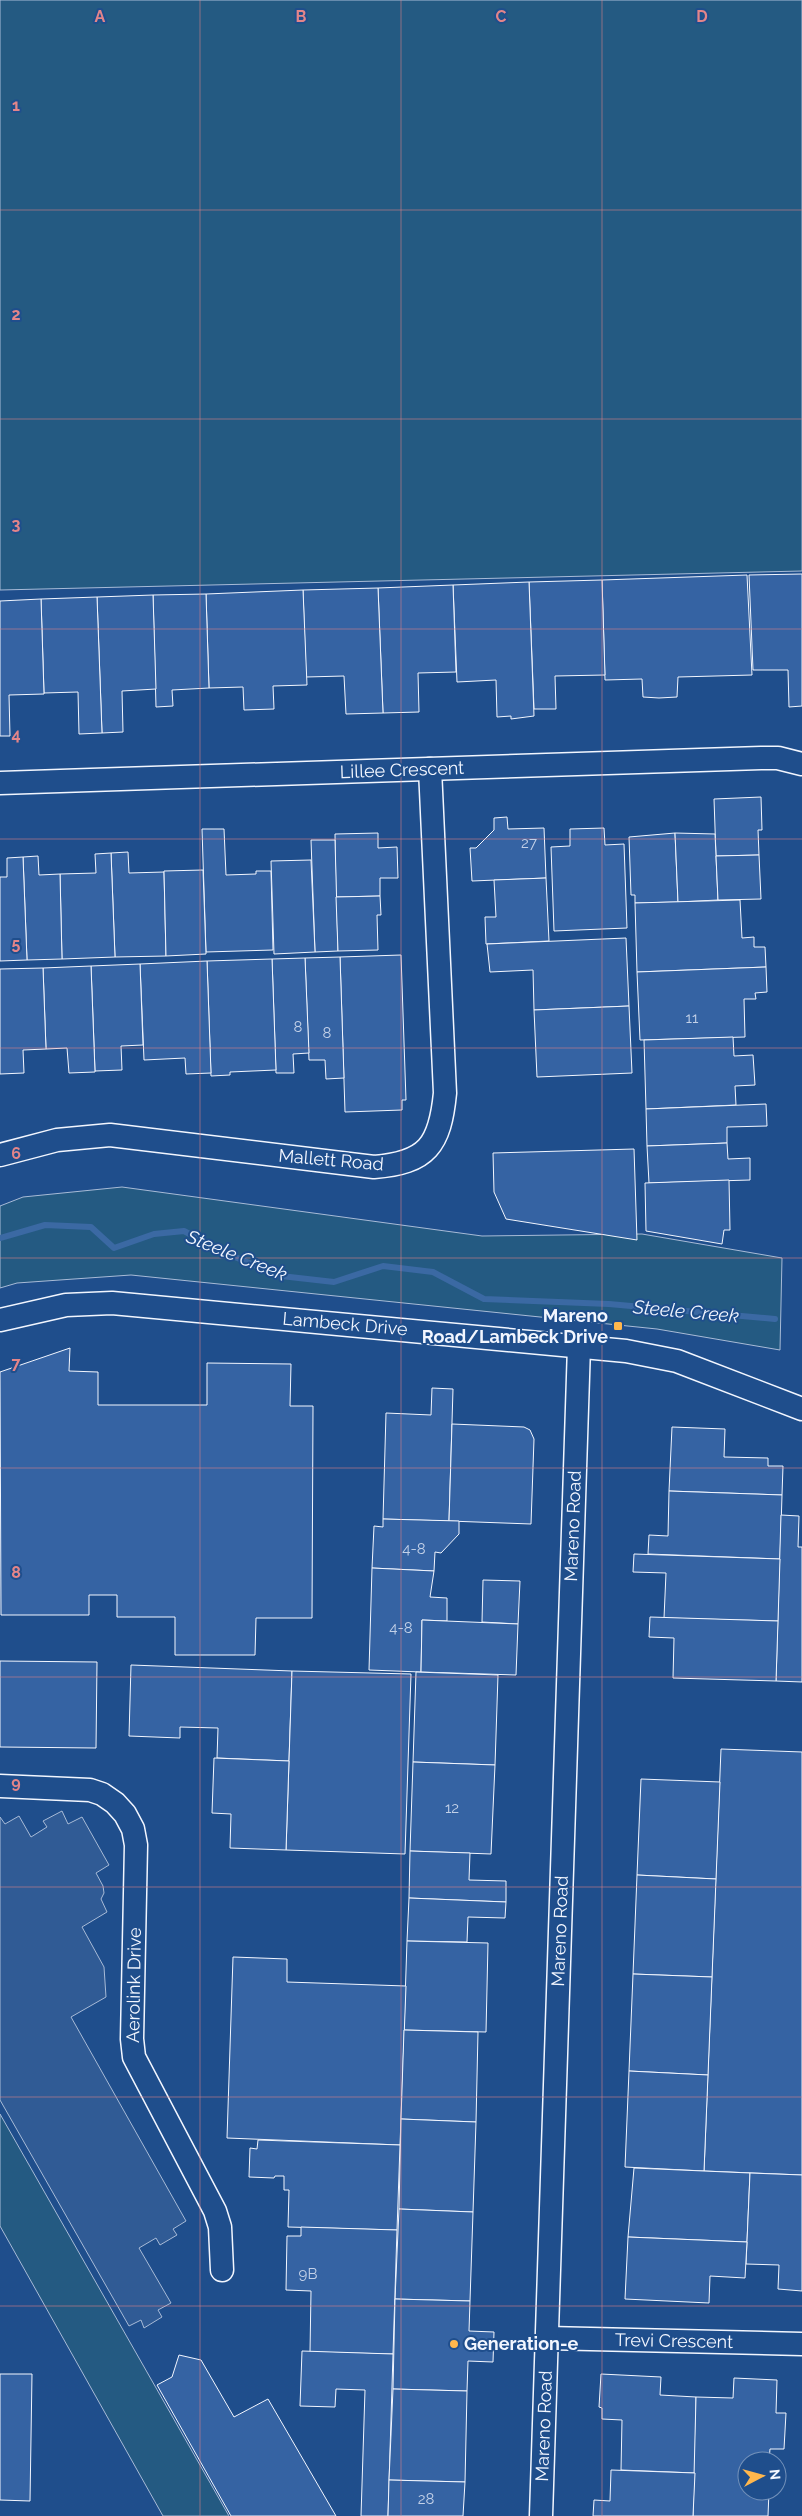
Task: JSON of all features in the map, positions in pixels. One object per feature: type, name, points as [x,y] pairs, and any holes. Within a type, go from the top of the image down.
[{"type":"street","name":"Lillee Crescent","points":[[0,783],[770,758],[802,764]]},
{"type":"street","name":"Mallett Road","points":[[0,1155],[57,1140],[110,1135],[374,1167],[398,1165],[420,1155],[434,1140],[442,1121],[445,1094],[430,769]]},
{"type":"street","name":"Lambeck Drive","points":[[0,1320],[66,1305],[112,1303],[579,1346],[649,1354],[676,1361],[802,1409]]},
{"type":"street","name":"Mareno Road","points":[[541,2516],[579,1346]]},
{"type":"street","name":"Aerolink Drive","points":[[0,1786],[90,1790],[102,1794],[116,1803],[133,1828],[136,1866],[132,2039],[134,2057],[215,2211],[220,2227],[222,2270]]},
{"type":"street","name":"Trevi Crescent","points":[[547,2338],[802,2344]]},
{"type":"shaded area","points":[[0,0],[802,0],[802,571],[0,590]]},
{"type":"shaded area","points":[[122,1187],[482,1236],[642,1234],[782,1258],[780,1350],[657,1329],[131,1275],[17,1283],[0,1288],[0,1206],[23,1197]]},
{"type":"shaded area","points":[[62,1811],[68,1824],[82,1817],[109,1865],[96,1873],[103,1886],[104,1893],[101,1899],[107,1912],[82,1927],[104,1967],[106,1997],[71,2017],[186,2221],[173,2229],[177,2235],[160,2245],[156,2238],[139,2248],[171,2303],[158,2310],[162,2317],[144,2328],[141,2320],[129,2326],[0,2100],[0,1817],[5,1824],[19,1816],[31,1837],[47,1827],[43,1821]]},
{"type":"shaded area","points":[[0,2114],[229,2516],[163,2516],[0,2226]]},
{"type":"building","points":[[802,574],[802,706],[789,707],[788,670],[753,670],[749,575]]},
{"type":"building","points":[[747,575],[752,675],[678,677],[677,697],[659,698],[643,697],[642,679],[605,680],[602,580]]},
{"type":"building","points":[[602,580],[605,675],[555,676],[556,709],[534,709],[529,582]]},
{"type":"building","points":[[529,582],[534,716],[511,719],[511,716],[497,717],[496,680],[457,682],[453,585]]},
{"type":"building","points":[[453,585],[456,672],[418,673],[419,712],[383,713],[378,588]]},
{"type":"building","points":[[378,588],[383,713],[346,714],[344,676],[306,677],[303,590]]},
{"type":"building","points":[[303,590],[307,685],[273,686],[274,709],[244,710],[243,687],[209,688],[206,594]]},
{"type":"building","points":[[206,594],[209,688],[172,690],[173,706],[156,707],[153,595]]},
{"type":"building","points":[[153,595],[156,689],[122,691],[123,732],[102,733],[97,597]]},
{"type":"building","points":[[97,597],[102,733],[79,734],[78,692],[44,693],[41,599]]},
{"type":"building","points":[[41,599],[44,694],[9,695],[10,736],[0,736],[0,601]]},
{"type":"building","points":[[761,797],[762,830],[758,830],[759,855],[716,856],[714,799]]},
{"type":"building","points":[[507,817],[508,829],[544,828],[546,878],[472,881],[470,848],[476,848],[494,830],[494,818]]},
{"type":"building","points":[[604,828],[605,845],[624,844],[627,928],[554,931],[551,847],[570,846],[570,829]]},
{"type":"building","points":[[202,829],[224,829],[226,875],[256,874],[256,871],[271,871],[273,950],[206,952]]},
{"type":"building","points":[[378,833],[378,848],[397,847],[398,878],[380,878],[380,896],[336,897],[335,834]]},
{"type":"building","points":[[675,833],[678,902],[635,903],[635,895],[631,895],[629,837]]},
{"type":"building","points":[[675,833],[715,834],[718,900],[678,902]]},
{"type":"building","points":[[311,840],[335,840],[338,951],[315,952]]},
{"type":"building","points":[[128,852],[129,873],[164,872],[166,956],[115,957],[111,853]]},
{"type":"building","points":[[111,853],[115,957],[62,959],[60,874],[96,873],[95,854]]},
{"type":"building","points":[[759,855],[761,899],[718,900],[716,856]]},
{"type":"building","points":[[38,856],[39,875],[60,874],[62,959],[27,960],[23,857]]},
{"type":"building","points":[[23,857],[27,960],[0,961],[0,877],[7,877],[7,858]]},
{"type":"building","points":[[311,860],[315,952],[274,954],[271,861]]},
{"type":"building","points":[[203,870],[206,954],[166,956],[164,871]]},
{"type":"building","points":[[546,878],[549,941],[486,944],[485,917],[496,917],[494,880]]},
{"type":"building","points":[[380,896],[381,915],[377,915],[378,950],[338,951],[336,897]]},
{"type":"building","points":[[740,900],[742,938],[754,937],[754,947],[765,947],[766,967],[637,972],[635,903]]},
{"type":"building","points":[[626,938],[629,1006],[534,1010],[533,970],[490,972],[487,944]]},
{"type":"building","points":[[401,955],[406,1100],[402,1100],[402,1110],[345,1112],[340,957]]},
{"type":"building","points":[[340,957],[344,1078],[326,1079],[325,1060],[309,1060],[305,958]]},
{"type":"building","points":[[305,958],[309,1053],[293,1054],[294,1073],[276,1073],[272,959]]},
{"type":"building","points":[[272,959],[276,1070],[230,1072],[230,1075],[211,1076],[207,961]]},
{"type":"building","points":[[207,961],[211,1073],[186,1074],[185,1058],[144,1060],[140,964]]},
{"type":"building","points":[[140,964],[143,1045],[121,1046],[122,1070],[95,1071],[91,966]]},
{"type":"building","points":[[91,966],[95,1072],[69,1073],[67,1048],[46,1049],[43,968]]},
{"type":"building","points":[[766,967],[767,992],[755,993],[756,999],[744,999],[745,1037],[640,1040],[637,972]]},
{"type":"building","points":[[43,968],[46,1049],[23,1050],[24,1073],[0,1074],[0,969]]},
{"type":"building","points":[[629,1006],[632,1073],[537,1077],[534,1010]]},
{"type":"building","points":[[733,1037],[734,1056],[753,1055],[755,1085],[735,1086],[736,1105],[646,1109],[644,1040]]},
{"type":"building","points":[[766,1104],[767,1126],[727,1127],[727,1143],[647,1146],[646,1109]]},
{"type":"building","points":[[727,1143],[728,1159],[750,1158],[750,1180],[649,1183],[647,1146]]},
{"type":"building","points":[[634,1149],[637,1240],[506,1219],[494,1192],[493,1153]]},
{"type":"building","points":[[729,1180],[730,1230],[724,1230],[722,1244],[646,1231],[645,1183]]},
{"type":"building","points":[[70,1348],[69,1371],[98,1372],[98,1405],[207,1405],[207,1363],[291,1364],[290,1406],[313,1406],[312,1618],[256,1618],[255,1655],[175,1655],[175,1617],[117,1617],[117,1595],[89,1595],[89,1615],[1,1615],[0,1372]]},
{"type":"building","points":[[432,1388],[453,1389],[449,1521],[383,1519],[386,1413],[431,1415]]},
{"type":"building","points":[[452,1424],[524,1427],[530,1430],[534,1439],[531,1524],[449,1521]]},
{"type":"building","points":[[672,1427],[725,1429],[724,1457],[768,1458],[768,1466],[783,1466],[782,1495],[669,1491]]},
{"type":"building","points":[[669,1491],[782,1495],[780,1559],[648,1554],[649,1535],[668,1536]]},
{"type":"building","points":[[781,1515],[799,1516],[798,1547],[802,1547],[802,1682],[776,1681]]},
{"type":"building","points":[[383,1519],[459,1521],[459,1534],[441,1553],[435,1552],[434,1571],[372,1568],[374,1526],[383,1527]]},
{"type":"building","points":[[634,1554],[780,1559],[778,1621],[664,1618],[666,1573],[633,1572]]},
{"type":"building","points":[[372,1568],[434,1571],[430,1597],[447,1598],[447,1621],[422,1620],[421,1672],[369,1670]]},
{"type":"building","points":[[483,1580],[520,1581],[518,1624],[482,1622]]},
{"type":"building","points":[[650,1617],[778,1621],[776,1681],[673,1678],[674,1638],[649,1637]]},
{"type":"building","points":[[422,1620],[518,1624],[516,1675],[421,1672]]},
{"type":"building","points":[[0,1661],[97,1662],[96,1748],[0,1747]]},
{"type":"building","points":[[131,1665],[292,1671],[289,1761],[217,1758],[218,1728],[180,1727],[180,1738],[129,1736]]},
{"type":"building","points":[[292,1671],[411,1674],[405,1854],[286,1850]]},
{"type":"building","points":[[416,1672],[498,1675],[495,1765],[413,1762]]},
{"type":"building","points":[[721,1749],[802,1752],[802,2175],[704,2171]]},
{"type":"building","points":[[214,1758],[289,1761],[286,1850],[230,1848],[231,1814],[212,1813]]},
{"type":"building","points":[[413,1762],[495,1765],[491,1854],[410,1851]]},
{"type":"building","points":[[641,1779],[720,1782],[716,1879],[637,1875]]},
{"type":"building","points":[[410,1851],[470,1853],[469,1880],[506,1881],[506,1902],[409,1898]]},
{"type":"building","points":[[637,1875],[716,1879],[712,1977],[633,1974]]},
{"type":"building","points":[[409,1898],[506,1902],[505,1918],[468,1917],[467,1942],[407,1941]]},
{"type":"building","points":[[407,1941],[488,1943],[486,2032],[404,2030]]},
{"type":"building","points":[[233,1957],[287,1959],[287,1982],[406,1986],[400,2145],[227,2138]]},
{"type":"building","points":[[633,1974],[712,1977],[708,2075],[629,2071]]},
{"type":"building","points":[[404,2030],[478,2032],[476,2122],[401,2119]]},
{"type":"building","points":[[629,2071],[708,2075],[704,2171],[625,2167]]},
{"type":"building","points":[[401,2119],[476,2122],[473,2212],[399,2209]]},
{"type":"building","points":[[258,2140],[400,2145],[397,2230],[288,2227],[289,2190],[284,2190],[284,2176],[275,2176],[274,2178],[249,2177],[250,2148],[257,2149]]},
{"type":"building","points":[[634,2168],[750,2173],[747,2242],[628,2237]]},
{"type":"building","points":[[750,2173],[802,2175],[802,2291],[778,2289],[779,2265],[746,2264]]},
{"type":"building","points":[[399,2209],[473,2212],[470,2301],[395,2299]]},
{"type":"building","points":[[301,2227],[397,2230],[393,2354],[310,2352],[311,2291],[286,2290],[287,2236],[301,2236]]},
{"type":"building","points":[[628,2237],[747,2242],[745,2278],[710,2276],[709,2303],[625,2299]]},
{"type":"building","points":[[395,2299],[470,2301],[469,2331],[494,2332],[493,2362],[468,2361],[467,2391],[393,2389]]},
{"type":"building","points":[[302,2351],[393,2354],[388,2516],[361,2516],[365,2390],[336,2389],[335,2407],[300,2406]]},
{"type":"building","points":[[179,2355],[201,2360],[234,2417],[268,2399],[336,2516],[231,2516],[157,2385],[172,2377]]},
{"type":"building","points":[[0,2374],[32,2374],[30,2501],[0,2500]]},
{"type":"building","points":[[601,2374],[661,2377],[660,2395],[696,2397],[695,2473],[621,2470],[622,2420],[602,2419],[602,2408],[599,2407]]},
{"type":"building","points":[[734,2378],[777,2380],[776,2413],[786,2413],[784,2449],[737,2451],[737,2501],[769,2501],[768,2516],[693,2516],[696,2397],[733,2398]]},
{"type":"building","points":[[393,2389],[467,2391],[465,2482],[389,2480]]},
{"type":"building","points":[[611,2470],[695,2473],[693,2516],[593,2516],[594,2500],[610,2501]]},
{"type":"building","points":[[389,2480],[465,2482],[463,2516],[388,2516]]},
{"type":"waterway","name":"Steele Creek","points":[[0,1238],[45,1225],[91,1227],[114,1248],[154,1234],[184,1231],[223,1252],[281,1276],[334,1282],[383,1266],[433,1272],[484,1299],[609,1304],[775,1319]]},
{"type":"place","name":"Mareno Road/Lambeck Drive","points":[[618,1326]]},
{"type":"place","name":"Generation-e","points":[[454,2344]]}]
